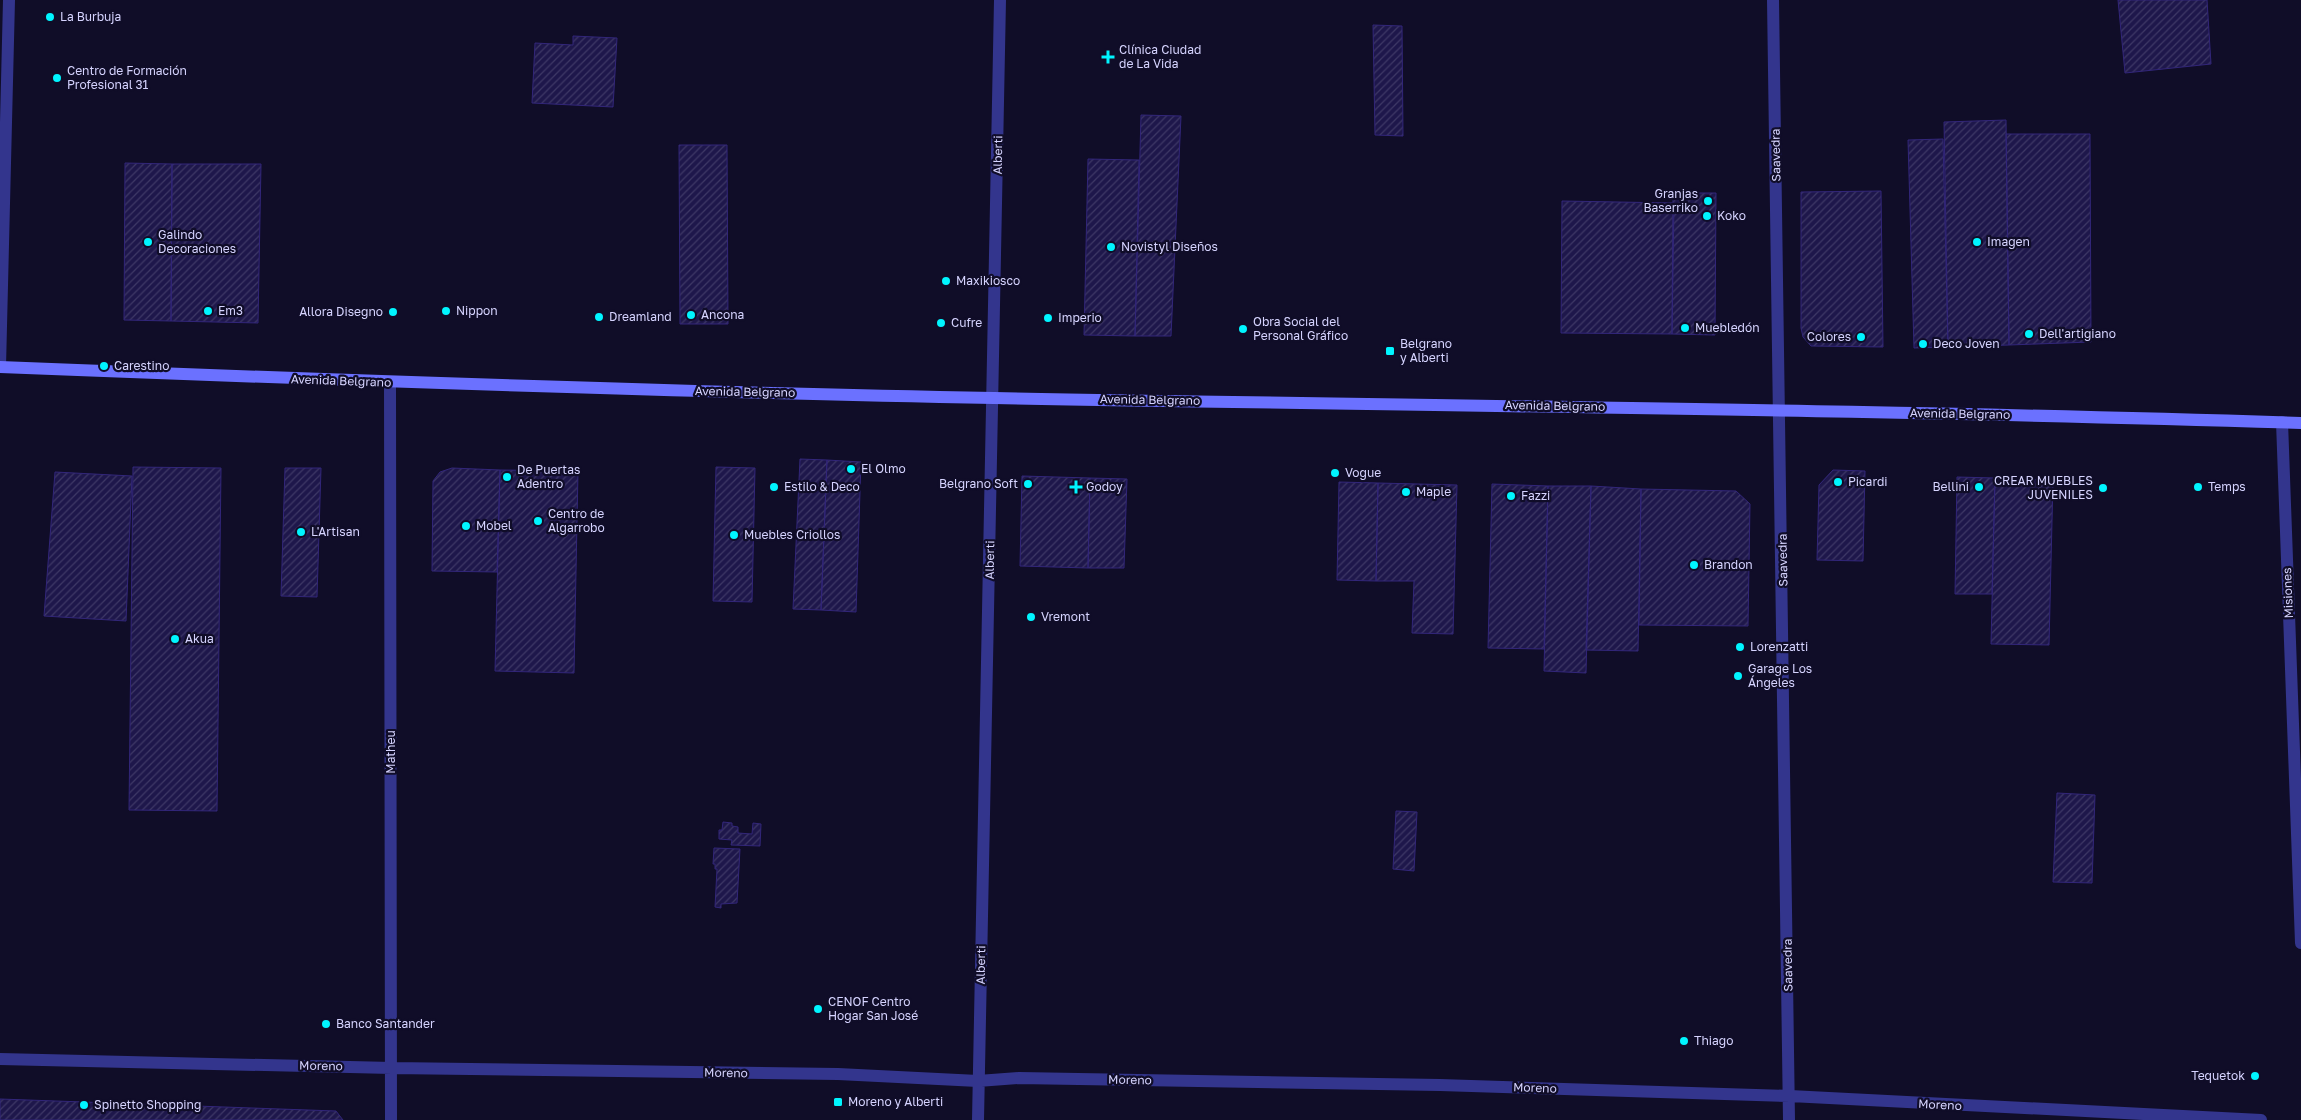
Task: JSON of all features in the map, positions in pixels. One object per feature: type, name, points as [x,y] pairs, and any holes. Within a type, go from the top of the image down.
[{"type":"main road","name":"Avenida Belgrano","points":[[0,366],[390,383],[994,398],[1780,410],[2301,423]]},
{"type":"street","points":[[0,366],[9,0]]},
{"type":"street","name":"Alberti","points":[[978,1120],[994,398],[1000,0]]},
{"type":"street","name":"Saavedra","points":[[1773,0],[1790,1120]]},
{"type":"street","name":"Matheu","points":[[390,383],[392,1068],[390,1120]]},
{"type":"street","name":"Misiones","points":[[2282,422],[2301,942]]},
{"type":"street","name":"Moreno","points":[[0,1059],[392,1068],[828,1074],[978,1081],[1019,1078],[1430,1085],[1790,1096],[2261,1120]]},
{"type":"building","points":[[2118,0],[2207,0],[2211,64],[2125,73]]},
{"type":"building","points":[[1373,25],[1402,26],[1403,136],[1375,135]]},
{"type":"building","points":[[573,36],[617,38],[613,107],[532,103],[535,43],[573,45]]},
{"type":"building","points":[[1141,115],[1181,116],[1171,336],[1135,336]]},
{"type":"building","name":"Imagen","points":[[2006,120],[2009,345],[1948,347],[1944,122]]},
{"type":"building","points":[[2006,134],[2090,134],[2091,342],[2009,345]]},
{"type":"building","points":[[1943,139],[1948,347],[1914,348],[1908,140]]},
{"type":"building","points":[[679,145],[727,145],[728,324],[680,324]]},
{"type":"building","name":"Novistyl Diseños","points":[[1088,159],[1139,160],[1135,336],[1084,335]]},
{"type":"building","name":"Galindo Decoraciones","points":[[125,163],[172,164],[171,321],[124,320]]},
{"type":"building","points":[[172,164],[261,164],[258,323],[171,321]]},
{"type":"building","points":[[1881,191],[1883,347],[1811,346],[1803,337],[1801,328],[1801,192]]},
{"type":"building","points":[[1673,193],[1716,193],[1715,335],[1672,334]]},
{"type":"building","points":[[1562,201],[1674,203],[1672,334],[1561,333]]},
{"type":"building","points":[[800,459],[827,460],[821,610],[793,609]]},
{"type":"building","points":[[827,460],[861,462],[856,612],[821,610]]},
{"type":"building","name":"Akua","points":[[133,467],[221,468],[217,811],[129,810]]},
{"type":"building","name":"Muebles Criollos","points":[[716,467],[755,468],[752,602],[713,601]]},
{"type":"building","name":"L'Artisan","points":[[285,468],[321,468],[317,597],[281,596]]},
{"type":"building","name":"Mobel","points":[[452,468],[500,470],[497,572],[432,571],[433,481],[440,472]]},
{"type":"building","name":"Centro de Algarrobo","points":[[500,470],[578,471],[574,673],[495,671]]},
{"type":"building","points":[[1833,470],[1865,471],[1863,561],[1817,560],[1819,485]]},
{"type":"building","points":[[55,472],[132,476],[126,621],[44,616]]},
{"type":"building","points":[[1022,476],[1090,478],[1088,568],[1020,566]]},
{"type":"building","points":[[1957,477],[1995,478],[1992,594],[1955,594]]},
{"type":"building","points":[[1090,478],[1127,479],[1124,568],[1088,568]]},
{"type":"building","points":[[1995,478],[2053,480],[2049,645],[1991,644]]},
{"type":"building","points":[[1339,482],[1378,483],[1376,581],[1337,580]]},
{"type":"building","points":[[1378,483],[1457,485],[1453,634],[1412,633],[1414,581],[1376,581]]},
{"type":"building","points":[[1492,484],[1548,486],[1544,649],[1488,648]]},
{"type":"building","points":[[1548,486],[1591,486],[1586,673],[1544,671]]},
{"type":"building","points":[[1591,486],[1641,489],[1638,651],[1586,650]]},
{"type":"building","name":"Brandon","points":[[1641,489],[1736,491],[1750,504],[1748,626],[1639,625]]},
{"type":"building","points":[[2057,793],[2095,795],[2092,883],[2053,882]]},
{"type":"building","points":[[1396,811],[1417,812],[1414,871],[1393,869]]},
{"type":"building","points":[[723,822],[732,823],[732,826],[738,827],[738,833],[752,834],[753,823],[761,824],[760,846],[731,845],[732,840],[719,839],[719,830],[722,830]]},
{"type":"building","points":[[714,848],[740,849],[737,903],[721,904],[721,908],[715,907],[717,869],[715,869],[715,864],[713,864]]},
{"type":"building","name":"Spinetto Shopping","points":[[0,1099],[336,1111],[343,1120],[0,1120]]},
{"type":"place","name":"La Burbuja","points":[[50,17]]},
{"type":"place","name":"Clínica Ciudad de La Vida","points":[[1108,57]]},
{"type":"place","name":"Centro de Formación Profesional 31","points":[[57,78]]},
{"type":"place","name":"Granjas Baserriko","points":[[1708,201]]},
{"type":"place","name":"Koko","points":[[1707,216]]},
{"type":"place","name":"Galindo Decoraciones","points":[[148,242]]},
{"type":"place","name":"Imagen","points":[[1977,242]]},
{"type":"place","name":"Novistyl Diseños","points":[[1111,247]]},
{"type":"place","name":"Maxikiosco","points":[[946,281]]},
{"type":"place","name":"Em3","points":[[208,311]]},
{"type":"place","name":"Nippon","points":[[446,311]]},
{"type":"place","name":"Allora Disegno","points":[[393,312]]},
{"type":"place","name":"Ancona","points":[[691,315]]},
{"type":"place","name":"Dreamland","points":[[599,317]]},
{"type":"place","name":"Imperio","points":[[1048,318]]},
{"type":"place","name":"Cufre","points":[[941,323]]},
{"type":"place","name":"Muebledón","points":[[1685,328]]},
{"type":"place","name":"Obra Social del Personal Gráfico","points":[[1243,329]]},
{"type":"place","name":"Dell'artigiano","points":[[2029,334]]},
{"type":"place","name":"Colores","points":[[1861,337]]},
{"type":"place","name":"Deco Joven","points":[[1923,344]]},
{"type":"place","name":"Belgrano y Alberti","points":[[1390,351]]},
{"type":"place","name":"Carestino","points":[[104,366]]},
{"type":"place","name":"El Olmo","points":[[851,469]]},
{"type":"place","name":"Vogue","points":[[1335,473]]},
{"type":"place","name":"De Puertas Adentro","points":[[507,477]]},
{"type":"place","name":"Picardi","points":[[1838,482]]},
{"type":"place","name":"Belgrano Soft","points":[[1028,484]]},
{"type":"place","name":"Estilo & Deco","points":[[774,487]]},
{"type":"place","name":"Godoy","points":[[1076,487]]},
{"type":"place","name":"Bellini","points":[[1979,487]]},
{"type":"place","name":"Temps","points":[[2198,487]]},
{"type":"place","name":"CREAR MUEBLES JUVENILES","points":[[2103,488]]},
{"type":"place","name":"Maple","points":[[1406,492]]},
{"type":"place","name":"Fazzi","points":[[1511,496]]},
{"type":"place","name":"Centro de Algarrobo","points":[[538,521]]},
{"type":"place","name":"Mobel","points":[[466,526]]},
{"type":"place","name":"L'Artisan","points":[[301,532]]},
{"type":"place","name":"Muebles Criollos","points":[[734,535]]},
{"type":"place","name":"Brandon","points":[[1694,565]]},
{"type":"place","name":"Vremont","points":[[1031,617]]},
{"type":"place","name":"Akua","points":[[175,639]]},
{"type":"place","name":"Lorenzatti","points":[[1740,647]]},
{"type":"place","name":"Garage Los Ángeles","points":[[1738,676]]},
{"type":"place","name":"CENOF Centro Hogar San José","points":[[818,1009]]},
{"type":"place","name":"Banco Santander","points":[[326,1024]]},
{"type":"place","name":"Thiago","points":[[1684,1041]]},
{"type":"place","name":"Tequetok","points":[[2255,1076]]},
{"type":"place","name":"Moreno y Alberti","points":[[838,1102]]},
{"type":"place","name":"Spinetto Shopping","points":[[84,1105]]}]
